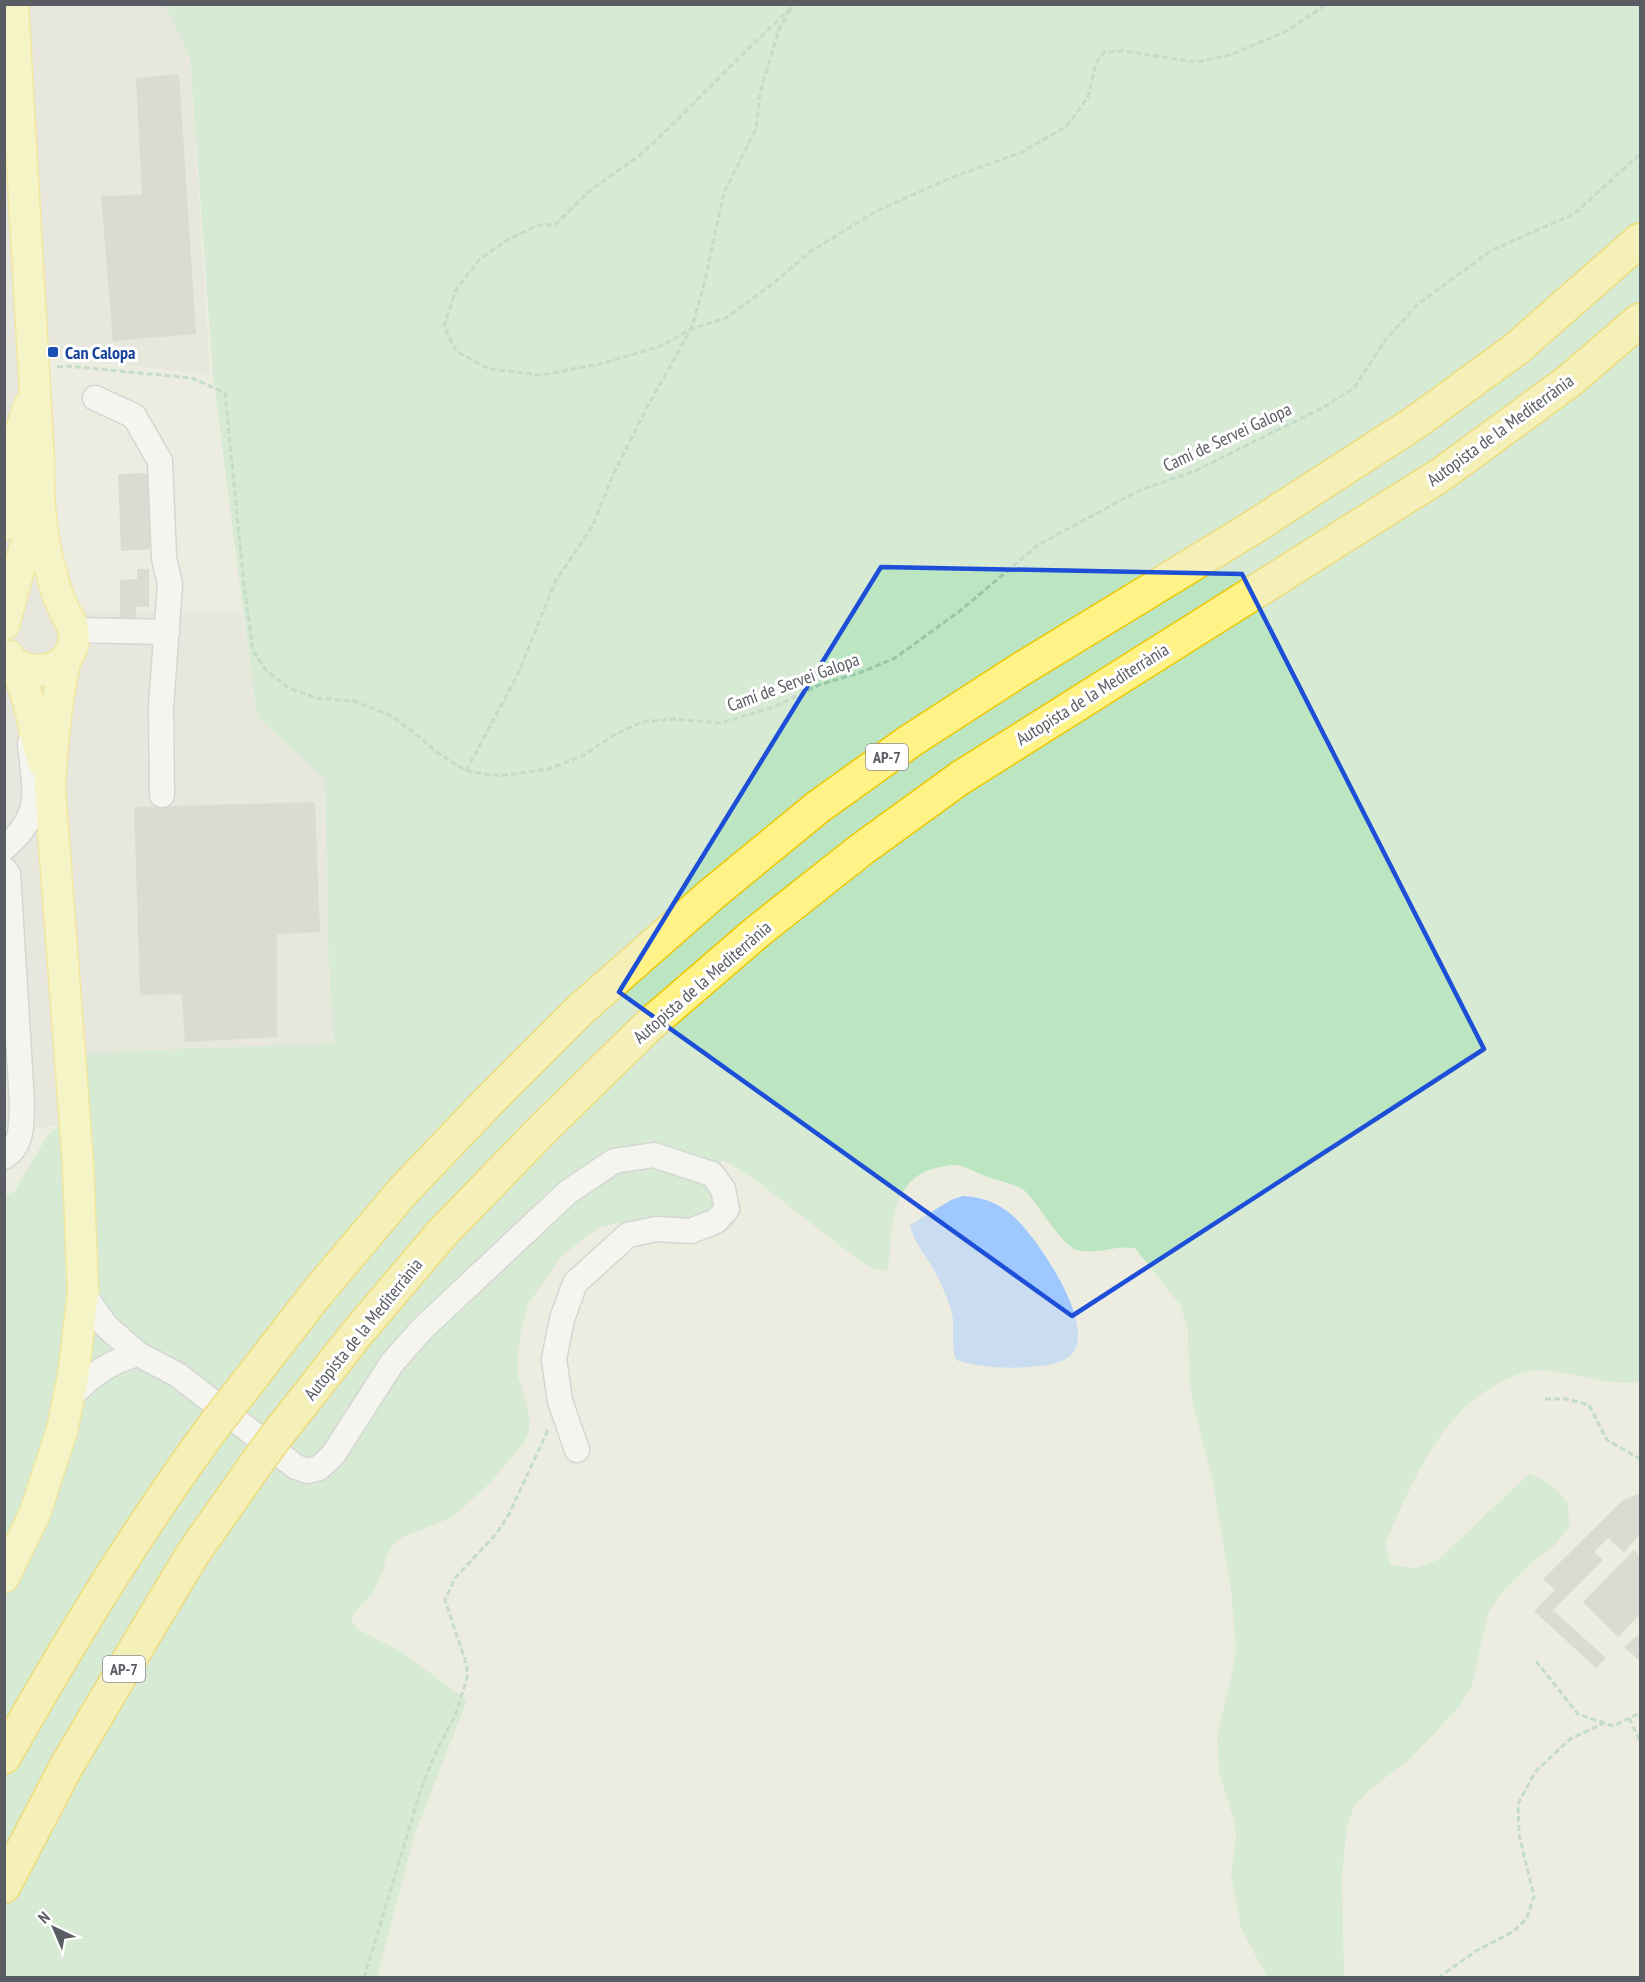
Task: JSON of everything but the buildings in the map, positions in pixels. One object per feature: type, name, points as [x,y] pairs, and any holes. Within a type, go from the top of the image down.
[{"type":"highway","name":"AP-7","points":[[4,1757],[63,1654],[137,1538],[216,1423],[317,1293],[403,1191],[580,1010],[712,894],[818,807],[910,741],[1018,671],[1249,530],[1416,422],[1516,349],[1641,240]]},
{"type":"highway","name":"Autopista de la Mediterrània","points":[[4,1886],[66,1767],[192,1555],[277,1435],[358,1332],[443,1232],[648,1026],[757,932],[862,849],[960,778],[1442,474],[1569,381],[1641,320]]},
{"type":"main road","points":[[4,1577],[35,1513],[56,1451],[70,1397],[83,1293],[78,1164],[50,789],[54,729],[68,633],[52,574],[38,498],[39,462],[13,4]]},
{"type":"main road","points":[[20,563],[13,541],[4,526],[8,516],[12,469],[19,433],[34,381]]},
{"type":"main road","points":[[6,620],[38,498]]},
{"type":"main road","points":[[6,620],[24,603],[36,600],[53,603],[68,633],[58,665],[41,672],[26,669],[9,655]]},
{"type":"main road","points":[[9,655],[24,684],[50,789]]},
{"type":"street","points":[[95,398],[134,416],[159,461],[164,558],[170,584],[160,707],[162,795]]},
{"type":"street","points":[[68,633],[167,632]]},
{"type":"street","points":[[4,848],[16,838],[31,818],[36,798],[30,741],[30,708]]},
{"type":"street","points":[[4,868],[8,874],[22,1102],[21,1134],[13,1151],[4,1157]]},
{"type":"street","points":[[83,1293],[106,1326],[138,1354],[178,1374],[296,1467],[308,1471],[319,1468],[333,1455],[392,1363],[423,1328],[568,1192],[614,1161],[654,1155],[712,1174],[723,1189],[727,1209],[716,1221],[691,1231],[656,1229],[628,1235],[575,1283],[562,1318],[554,1359],[560,1401],[577,1450]]},
{"type":"street","points":[[70,1397],[110,1364],[138,1354]]},
{"type":"path","points":[[792,6],[664,134],[640,155],[588,192],[556,224],[536,226],[507,240],[479,260],[456,290],[444,326],[456,351],[489,369],[542,375],[604,363],[661,346],[691,329],[726,318],[775,282],[811,251],[877,211],[950,178],[1020,153],[1067,126],[1088,97],[1096,63],[1104,52],[1124,51],[1196,62],[1227,56],[1285,32],[1327,4]]},
{"type":"path","points":[[466,771],[516,676],[555,582],[592,527],[613,475],[646,409],[691,329],[703,289],[724,193],[756,129],[760,93],[779,29],[792,6]]},
{"type":"path","name":"Camí de Servei Galopa","points":[[34,381],[67,366],[192,378],[225,393],[244,585],[253,651],[266,670],[289,688],[317,698],[354,701],[391,716],[438,753],[466,771],[499,776],[549,769],[584,755],[614,735],[642,722],[674,719],[720,723],[774,707],[819,685],[862,672],[896,658],[961,610],[1038,545],[1138,491],[1195,471],[1326,406],[1354,388],[1386,339],[1418,304],[1492,250],[1574,214],[1641,154]]},
{"type":"path","points":[[1545,1399],[1566,1399],[1589,1406],[1607,1440],[1641,1459]]},
{"type":"path","points":[[364,1977],[421,1790],[434,1756],[456,1713],[467,1678],[467,1666],[453,1622],[447,1612],[445,1600],[455,1578],[496,1533],[515,1504],[560,1401]]},
{"type":"path","points":[[1536,1661],[1578,1714],[1613,1726],[1641,1713]]},
{"type":"path","points":[[1629,1718],[1641,1741]]},
{"type":"path","points":[[1438,1977],[1476,1951],[1514,1931],[1527,1918],[1534,1896],[1519,1835],[1518,1804],[1535,1772],[1570,1739],[1604,1723]]},
{"type":"highlighted area","points":[[881,567],[1242,574],[1484,1049],[1072,1316],[619,992]]},
{"type":"shaded area","points":[[5,5],[165,5],[190,57],[210,375],[33,355],[65,611],[242,611],[257,717],[325,778],[329,967],[334,1044],[57,1054],[59,1125],[16,1131],[5,1142]]},
{"type":"green space","points":[[165,5],[1640,5],[1640,1382],[1603,1381],[1540,1370],[1513,1376],[1482,1393],[1446,1429],[1431,1450],[1406,1497],[1385,1544],[1391,1565],[1415,1568],[1438,1560],[1530,1473],[1550,1484],[1567,1501],[1570,1526],[1556,1544],[1534,1561],[1502,1592],[1488,1613],[1472,1686],[1459,1707],[1410,1759],[1355,1804],[1347,1827],[1342,1876],[1344,1977],[1267,1977],[1241,1928],[1231,1874],[1236,1837],[1235,1824],[1219,1772],[1217,1735],[1236,1649],[1231,1590],[1212,1478],[1193,1404],[1189,1378],[1188,1329],[1180,1305],[1135,1248],[1077,1250],[1064,1241],[1022,1189],[964,1167],[949,1165],[936,1168],[917,1176],[910,1182],[900,1197],[894,1216],[887,1271],[874,1269],[861,1262],[754,1179],[723,1160],[717,1169],[735,1201],[738,1217],[722,1234],[706,1240],[688,1239],[676,1228],[670,1217],[659,1215],[600,1227],[561,1257],[528,1304],[522,1327],[518,1351],[518,1376],[530,1421],[529,1432],[524,1443],[489,1484],[453,1517],[403,1537],[393,1545],[386,1556],[384,1568],[373,1593],[356,1610],[351,1620],[359,1630],[400,1651],[467,1700],[414,1836],[377,1977],[5,1978],[5,1195],[14,1192],[47,1136],[59,1125],[56,1054],[334,1043],[329,967],[325,779],[257,717],[213,375],[190,57]]},
{"type":"water","points":[[963,1196],[990,1202],[1008,1211],[1023,1226],[1048,1260],[1070,1300],[1076,1320],[1078,1337],[1070,1356],[1047,1365],[1010,1368],[982,1366],[956,1360],[951,1309],[939,1279],[917,1243],[910,1225],[951,1200]]},
{"type":"place","name":"Can Calopa","points":[[53,352]]}]
